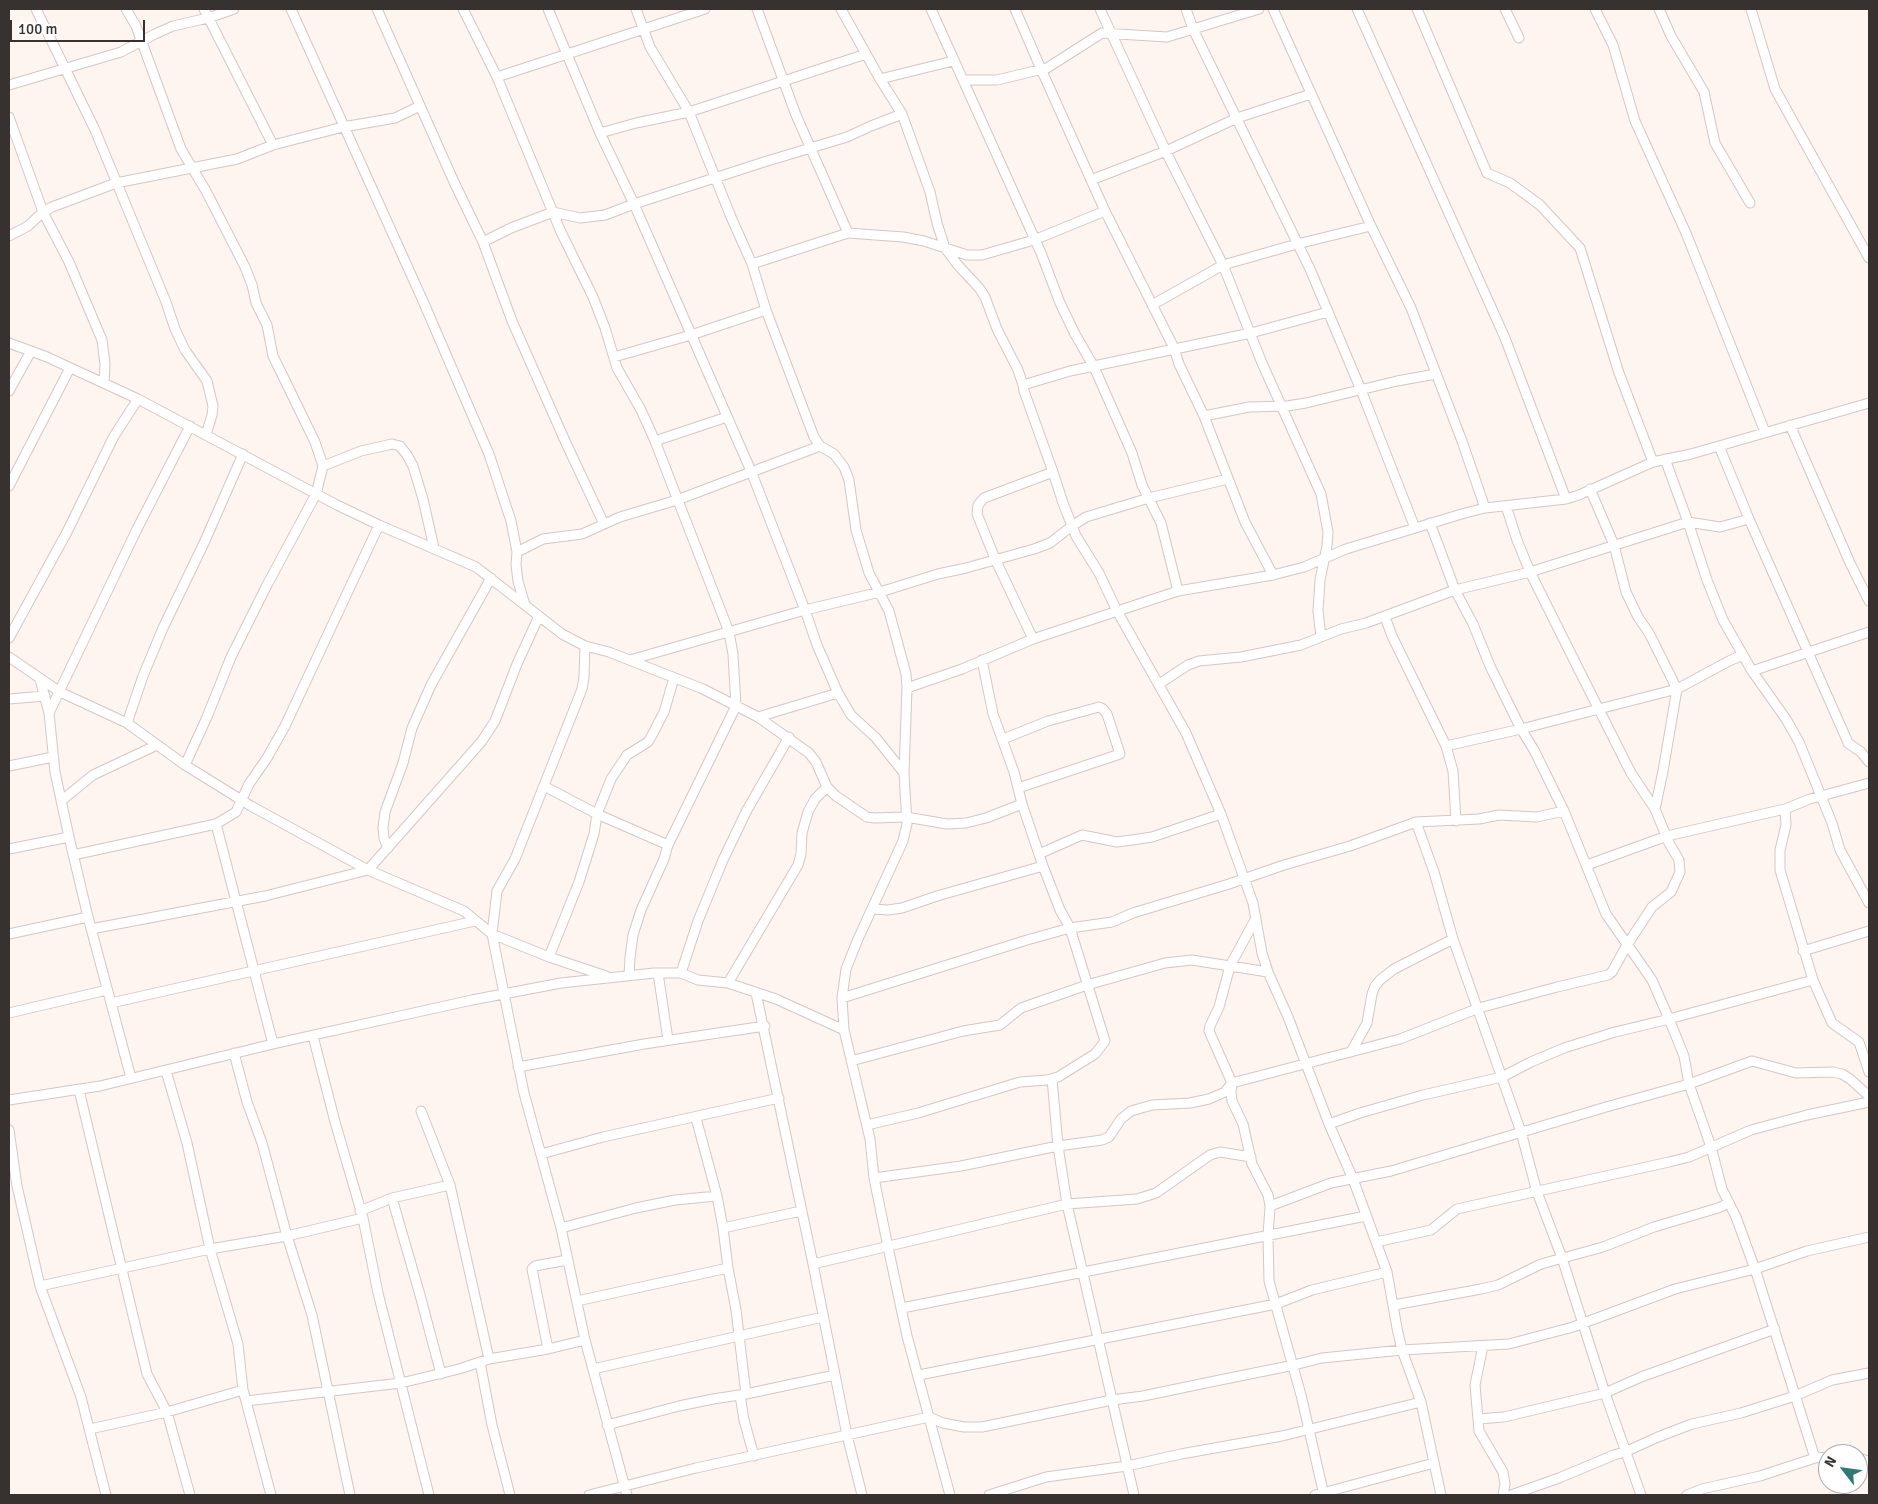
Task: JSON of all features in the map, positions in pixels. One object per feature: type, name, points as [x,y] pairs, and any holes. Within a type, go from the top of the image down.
[{"type":"street","points":[[36,9],[67,69],[95,130],[148,255],[175,329],[185,350],[206,381],[213,406],[206,435]]},
{"type":"street","points":[[126,9],[141,42],[181,149],[194,169],[245,267],[256,303],[270,333],[273,356],[315,442],[323,466],[316,494],[266,585],[231,656],[207,717],[185,765]]},
{"type":"street","points":[[204,9],[273,145]]},
{"type":"street","points":[[9,85],[121,52],[173,26],[208,18],[234,9]]},
{"type":"street","points":[[291,9],[423,301],[489,454],[511,521],[517,552],[518,581],[525,605]]},
{"type":"street","points":[[377,9],[454,182],[483,242],[512,321],[604,524]]},
{"type":"street","points":[[463,9],[497,77],[553,212],[593,297],[622,379],[641,410],[655,441],[729,632],[733,654],[736,706],[668,844],[664,859],[641,910],[634,934],[630,958],[630,975]]},
{"type":"street","points":[[548,9],[600,133],[634,204],[751,472],[817,645],[838,693],[846,709],[854,719],[876,738],[904,773]]},
{"type":"street","points":[[636,9],[650,46],[689,112],[752,264],[766,310],[809,428],[820,446],[834,454],[844,466],[849,480],[856,530],[869,573],[889,611],[907,688],[904,773],[906,817],[904,841],[846,969],[842,998],[844,1030],[867,1125],[874,1160],[874,1178],[888,1247],[908,1336],[950,1495]]},
{"type":"street","points":[[497,77],[705,9]]},
{"type":"street","points":[[757,9],[810,148],[848,233]]},
{"type":"street","points":[[841,9],[880,80],[902,114],[930,192],[945,248],[985,297],[997,329],[1018,370],[1072,526],[1117,611],[1186,733],[1220,814],[1253,903],[1262,952],[1268,972],[1353,1179],[1387,1272],[1394,1305],[1396,1328],[1421,1402],[1440,1495]]},
{"type":"street","points":[[931,9],[1075,334],[1094,367],[1132,453],[1142,485],[1161,523],[1178,591]]},
{"type":"street","points":[[1015,9],[1105,212],[1174,348],[1179,364],[1204,416],[1246,522],[1273,575]]},
{"type":"street","points":[[1100,9],[1166,151],[1223,265],[1262,363],[1321,494],[1328,532],[1325,560],[1320,580],[1318,611],[1321,637]]},
{"type":"street","points":[[1186,9],[1193,29],[1310,269],[1361,390],[1415,528]]},
{"type":"street","points":[[963,80],[997,80],[1047,68],[1102,33],[1167,37],[1259,9]]},
{"type":"street","points":[[1273,9],[1371,226],[1411,308],[1462,441],[1485,508]]},
{"type":"street","points":[[1357,9],[1505,338],[1566,499]]},
{"type":"street","points":[[1417,9],[1487,173],[1510,183],[1540,205],[1580,248],[1620,373],[1654,462]]},
{"type":"street","points":[[1505,9],[1519,38]]},
{"type":"street","points":[[1594,9],[1613,45],[1635,121],[1686,233],[1765,432]]},
{"type":"street","points":[[1660,9],[1670,36],[1704,92],[1715,142],[1750,204]]},
{"type":"street","points":[[1751,9],[1774,89],[1869,258]]},
{"type":"street","points":[[600,133],[689,112],[866,54]]},
{"type":"street","points":[[880,80],[953,61]]},
{"type":"street","points":[[1091,180],[1166,151],[1237,118],[1311,94]]},
{"type":"street","points":[[9,236],[28,226],[43,212],[116,183],[237,159],[273,145],[343,127],[395,118],[420,106]]},
{"type":"street","points":[[483,242],[511,228],[553,212],[580,218],[593,218],[847,137],[902,114]]},
{"type":"street","points":[[9,117],[43,212],[69,262],[102,340],[105,364],[104,383]]},
{"type":"street","points":[[752,264],[848,233],[903,237],[967,255],[982,255],[1034,240],[1105,212]]},
{"type":"street","points":[[1152,305],[1223,265],[1371,226]]},
{"type":"street","points":[[614,357],[691,335],[766,310]]},
{"type":"street","points":[[1023,384],[1070,371],[1251,332],[1328,312]]},
{"type":"street","points":[[9,343],[138,398],[316,494],[379,525],[476,567],[562,634],[585,646],[602,650],[703,688],[758,717],[809,753],[816,762],[827,787],[836,796],[867,817],[906,817],[947,824],[966,823],[986,818],[1022,804]]},
{"type":"street","points":[[9,391],[31,351]]},
{"type":"street","points":[[9,486],[70,368]]},
{"type":"street","points":[[1204,416],[1249,406],[1282,406],[1325,399],[1436,374]]},
{"type":"street","points":[[9,638],[67,532],[114,436],[138,398]]},
{"type":"street","points":[[907,688],[962,669],[1033,638],[1178,591],[1273,575],[1304,567],[1325,560],[1346,549],[1485,508],[1566,499],[1654,462],[1719,446],[1869,403]]},
{"type":"street","points":[[655,441],[727,417]]},
{"type":"street","points":[[1790,425],[1869,602]]},
{"type":"street","points":[[49,712],[137,529],[190,426]]},
{"type":"street","points":[[323,466],[361,451],[392,444],[400,446],[413,466],[423,499],[434,548]]},
{"type":"street","points":[[517,552],[543,539],[582,534],[620,517],[677,500],[820,446]]},
{"type":"street","points":[[1719,446],[1807,653],[1848,743],[1861,752],[1869,762]]},
{"type":"street","points":[[127,723],[143,676],[163,628],[204,543],[243,454]]},
{"type":"street","points":[[1665,459],[1723,620],[1752,671],[1791,727],[1822,796],[1840,850],[1869,903]]},
{"type":"street","points":[[1033,638],[996,560],[977,514],[978,505],[984,498],[1054,472]]},
{"type":"street","points":[[630,660],[805,610],[880,592],[938,574],[996,560],[1050,543],[1086,517],[1149,498],[1228,479]]},
{"type":"street","points":[[1590,488],[1614,545],[1626,592],[1638,617],[1650,633],[1678,689],[1664,771],[1655,809]]},
{"type":"street","points":[[874,1178],[961,1166],[1058,1146],[1102,1140],[1109,1137],[1121,1119],[1132,1111],[1152,1105],[1190,1103],[1209,1099],[1225,1092],[1232,1083],[1400,1039],[1479,1008],[1608,975],[1612,972],[1620,960],[1626,944],[1652,907],[1670,892],[1680,872],[1679,860],[1655,809],[1631,773],[1530,572],[1506,506]]},
{"type":"street","points":[[1159,684],[1188,665],[1199,661],[1272,652],[1301,646],[1341,629],[1385,617],[1455,590],[1530,572],[1688,522],[1720,527],[1749,519]]},
{"type":"street","points":[[1430,523],[1455,590],[1473,624],[1490,666],[1521,729],[1534,750],[1564,811],[1606,914],[1652,980],[1670,1019],[1684,1056],[1689,1084],[1711,1147],[1722,1189],[1754,1269],[1775,1329],[1816,1458],[1760,1476],[1702,1489],[1687,1495]]},
{"type":"street","points":[[73,855],[216,824],[236,812],[249,784],[267,758],[285,726],[379,525]]},
{"type":"street","points":[[388,848],[383,828],[385,812],[403,763],[412,728],[431,685],[491,578]]},
{"type":"street","points":[[91,929],[265,896],[368,870],[457,771],[495,721],[517,664],[539,616]]},
{"type":"street","points":[[1385,617],[1392,636],[1446,746],[1453,771],[1456,821]]},
{"type":"street","points":[[1752,671],[1869,632]]},
{"type":"street","points":[[585,646],[582,689],[512,865],[497,891],[492,934],[518,1067],[561,1228],[585,1340],[625,1491]]},
{"type":"street","points":[[1446,746],[1678,689],[1743,655]]},
{"type":"street","points":[[9,657],[60,692],[127,723],[185,765],[242,801],[368,870],[464,911],[492,934],[549,957],[608,977]]},
{"type":"street","points":[[867,1125],[1020,1082],[1052,1079],[1064,1074],[1095,1054],[1104,1040],[1070,928],[1060,910],[1043,866],[1003,739],[993,714],[982,660]]},
{"type":"street","points":[[549,957],[579,882],[594,834],[597,814],[612,779],[630,751],[648,742],[664,712],[674,678]]},
{"type":"street","points":[[40,679],[49,712],[53,756],[73,855],[131,1078]]},
{"type":"street","points":[[758,717],[838,693]]},
{"type":"street","points":[[9,700],[45,696]]},
{"type":"street","points":[[1003,739],[1048,721],[1098,707],[1107,714],[1120,754],[1018,788]]},
{"type":"street","points":[[681,973],[708,893],[723,860],[747,810],[789,738]]},
{"type":"street","points":[[61,801],[93,775],[157,745]]},
{"type":"street","points":[[9,766],[53,756]]},
{"type":"street","points":[[1587,865],[1667,836],[1784,809],[1810,799],[1869,783]]},
{"type":"street","points":[[544,786],[597,814],[668,844]]},
{"type":"street","points":[[728,983],[798,865],[801,854],[802,833],[808,812],[815,799],[827,787]]},
{"type":"street","points":[[1784,809],[1786,825],[1780,850],[1780,870],[1803,951],[1813,980],[1832,1023],[1859,1042],[1869,1072]]},
{"type":"street","points":[[842,998],[1070,928],[1112,922],[1134,913],[1243,878],[1350,846],[1416,822],[1456,821],[1499,815],[1537,817],[1564,811]]},
{"type":"street","points":[[1039,854],[1082,835],[1117,842],[1152,837],[1220,814]]},
{"type":"street","points":[[1416,822],[1434,872],[1453,939],[1479,1008],[1521,1132],[1537,1192],[1562,1258],[1605,1393],[1641,1495]]},
{"type":"street","points":[[216,824],[273,1044]]},
{"type":"street","points":[[9,849],[69,837]]},
{"type":"street","points":[[872,909],[888,910],[902,908],[937,896],[1043,866]]},
{"type":"street","points":[[9,934],[88,917]]},
{"type":"street","points":[[1256,918],[1230,966],[1219,1007],[1209,1031],[1232,1083],[1232,1101],[1243,1124],[1256,1174],[1268,1195],[1270,1206],[1268,1236],[1269,1281],[1294,1365],[1309,1428],[1321,1495],[1434,1463]]},
{"type":"street","points":[[111,1003],[475,921]]},
{"type":"street","points":[[1803,951],[1869,931]]},
{"type":"street","points":[[1351,1052],[1367,1023],[1372,994],[1380,980],[1394,969],[1453,939]]},
{"type":"street","points":[[851,1061],[963,1031],[1000,1025],[1021,1008],[1087,985],[1165,963],[1192,960],[1268,972]]},
{"type":"street","points":[[658,972],[668,1040]]},
{"type":"street","points":[[9,1100],[79,1090],[198,1061],[472,1000],[561,983],[658,972],[681,973],[698,980],[728,983],[808,1013],[844,1030]]},
{"type":"street","points":[[1329,1124],[1423,1095],[1502,1077],[1564,1048],[1615,1032],[1813,980]]},
{"type":"street","points":[[9,1013],[107,990]]},
{"type":"street","points":[[756,992],[847,1435],[862,1495]]},
{"type":"street","points":[[518,1067],[668,1040],[764,1026]]},
{"type":"street","points":[[313,1036],[362,1214],[378,1294],[429,1495]]},
{"type":"street","points":[[234,1053],[247,1102],[262,1143],[287,1236],[312,1315],[350,1495]]},
{"type":"street","points":[[1270,1206],[1331,1183],[1391,1171],[1689,1084],[1752,1061],[1796,1073],[1833,1072],[1842,1074],[1869,1096]]},
{"type":"street","points":[[166,1070],[187,1143],[210,1250],[238,1344],[243,1390],[271,1495]]},
{"type":"street","points":[[1052,1079],[1058,1146],[1068,1204],[1134,1495]]},
{"type":"street","points":[[79,1090],[147,1374],[167,1412],[190,1495]]},
{"type":"street","points":[[541,1154],[603,1137],[696,1118],[779,1098]]},
{"type":"street","points":[[1376,1242],[1431,1230],[1457,1209],[1669,1162],[1689,1156],[1751,1130],[1807,1115],[1869,1102]]},
{"type":"street","points":[[420,1111],[450,1185],[489,1359]]},
{"type":"street","points":[[696,1118],[717,1196],[723,1228],[728,1268],[733,1289],[744,1420],[754,1456]]},
{"type":"street","points":[[9,1130],[17,1186],[40,1286],[81,1397],[106,1495]]},
{"type":"street","points":[[813,1264],[1068,1204],[1137,1199],[1156,1193],[1210,1155],[1220,1152],[1251,1157]]},
{"type":"street","points":[[40,1286],[210,1250],[287,1236],[362,1214],[392,1198],[450,1185]]},
{"type":"street","points":[[561,1228],[636,1208],[675,1200],[717,1196]]},
{"type":"street","points":[[392,1198],[441,1374]]},
{"type":"street","points":[[1394,1305],[1498,1285],[1510,1277],[1541,1264],[1603,1247],[1654,1227],[1729,1203]]},
{"type":"street","points":[[723,1228],[802,1211]]},
{"type":"street","points":[[902,1308],[1366,1216]]},
{"type":"street","points":[[589,1495],[625,1491],[754,1456],[929,1417],[943,1423],[982,1427],[1112,1400],[1143,1396],[1322,1358],[1402,1350],[1509,1344],[1535,1338],[1675,1289],[1754,1269],[1807,1251],[1869,1237]]},
{"type":"street","points":[[548,1349],[532,1269],[535,1266],[567,1260]]},
{"type":"street","points":[[578,1302],[728,1268]]},
{"type":"street","points":[[919,1375],[1276,1304],[1312,1290],[1387,1272]]},
{"type":"street","points":[[593,1369],[823,1317]]},
{"type":"street","points":[[1478,1419],[1504,1417],[1605,1393],[1641,1377],[1775,1329]]},
{"type":"street","points":[[246,1401],[401,1383],[441,1374],[489,1359],[548,1349],[585,1340]]},
{"type":"street","points":[[1483,1346],[1475,1386],[1479,1432],[1503,1472],[1505,1484],[1503,1495]]},
{"type":"street","points":[[480,1362],[492,1425],[510,1495]]},
{"type":"street","points":[[1510,1495],[1560,1478],[1692,1424],[1741,1413],[1795,1396],[1832,1380],[1869,1373]]},
{"type":"street","points":[[608,1424],[688,1404],[743,1395],[835,1375]]},
{"type":"street","points":[[90,1429],[167,1412],[243,1390]]},
{"type":"street","points":[[989,1495],[1046,1477],[1127,1466],[1181,1454],[1282,1436],[1421,1402]]}]
